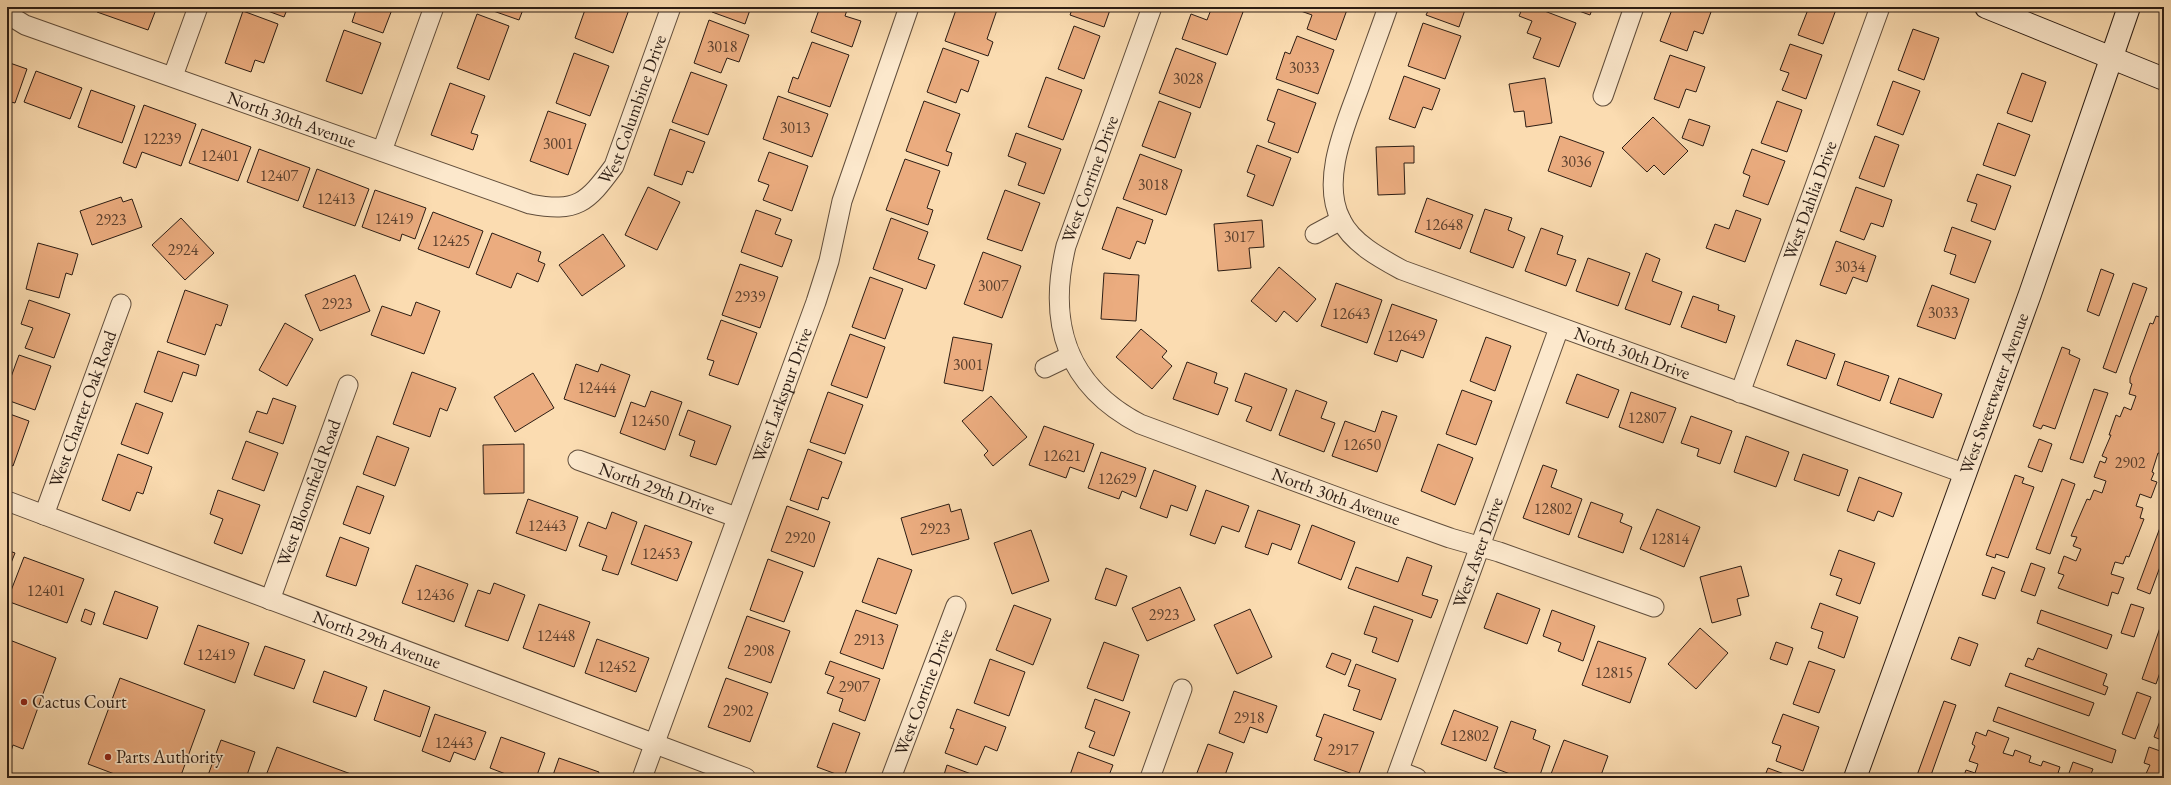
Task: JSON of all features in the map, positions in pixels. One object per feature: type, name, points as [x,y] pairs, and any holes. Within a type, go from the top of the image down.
[{"type":"street","points":[[173,76],[198,7]]},
{"type":"street","points":[[382,151],[434,7]]},
{"type":"street","name":"West Columbine Drive","points":[[580,204],[600,186],[614,166],[671,7]]},
{"type":"street","name":"West Larkspur Drive","points":[[642,778],[736,517],[816,302],[829,261],[842,201],[909,7]]},
{"type":"street","name":"West Corrine Drive","points":[[1070,356],[1058,310],[1060,271],[1066,246],[1152,7]]},
{"type":"street","points":[[1315,234],[1341,220],[1335,199],[1333,180],[1335,161],[1341,137],[1388,7]]},
{"type":"street","points":[[1603,96],[1634,7]]},
{"type":"street","name":"West Dahlia Drive","points":[[1740,393],[1880,7]]},
{"type":"street","points":[[1986,7],[2164,79]]},
{"type":"street","name":"West Sweetwater Avenue","points":[[1855,778],[1966,474],[2129,7]]},
{"type":"street","name":"North 30th Avenue","points":[[7,14],[25,25],[173,76],[530,204],[564,208],[580,204]]},
{"type":"street","name":"North 30th Drive","points":[[1341,220],[1358,241],[1380,258],[1402,270],[1966,474]]},
{"type":"street","name":"West Charter Oak Road","points":[[44,515],[121,304]]},
{"type":"street","name":"West Aster Drive","points":[[1397,775],[1559,328]]},
{"type":"street","points":[[1045,368],[1070,356]]},
{"type":"street","name":"North 30th Avenue","points":[[1070,356],[1092,388],[1125,416],[1140,424],[1382,514],[1480,546],[1654,607]]},
{"type":"street","name":"West Bloomfield Road","points":[[270,600],[348,385]]},
{"type":"street","name":"North 29th Drive","points":[[578,460],[736,517]]},
{"type":"street","name":"North 29th Avenue","points":[[7,500],[746,778]]},
{"type":"street","name":"West Corrine Drive","points":[[892,778],[956,606]]},
{"type":"street","points":[[1150,778],[1182,689]]},
{"type":"street","points":[[1397,775],[1417,778]]},
{"type":"building","points":[[99,7],[157,7],[148,30],[97,12]]},
{"type":"building","points":[[257,7],[288,7],[284,17]]},
{"type":"building","points":[[357,7],[393,7],[383,33],[352,22]]},
{"type":"building","points":[[482,7],[524,7],[519,20]]},
{"type":"building","points":[[586,7],[630,7],[613,53],[575,38]]},
{"type":"building","points":[[714,7],[751,7],[745,24],[712,12]]},
{"type":"building","points":[[820,7],[848,7],[845,16],[861,21],[852,47],[811,32]]},
{"type":"building","points":[[957,7],[998,7],[987,39],[993,42],[988,56],[945,41]]},
{"type":"building","points":[[1073,7],[1111,7],[1104,27],[1070,15]]},
{"type":"building","points":[[1212,7],[1228,7],[1243,12],[1227,55],[1182,39],[1191,14],[1207,20]]},
{"type":"building","points":[[1299,7],[1348,7],[1336,40],[1307,29],[1312,15],[1298,10]]},
{"type":"building","points":[[1430,7],[1466,7],[1459,27],[1426,15]]},
{"type":"building","points":[[1523,7],[1534,7],[1576,23],[1559,67],[1533,58],[1541,38],[1527,33],[1532,21],[1519,16]]},
{"type":"building","points":[[1568,7],[1593,7],[1590,15]]},
{"type":"building","points":[[1673,7],[1697,7],[1711,12],[1703,34],[1694,31],[1687,51],[1660,41]]},
{"type":"building","points":[[1809,7],[1837,7],[1823,44],[1798,35]]},
{"type":"building","points":[[243,11],[278,24],[264,63],[255,60],[251,72],[225,63]]},
{"type":"building","points":[[477,14],[509,26],[489,80],[457,68]]},
{"type":"building","points":[[709,20],[749,35],[739,62],[727,58],[721,73],[694,63]]},
{"type":"building","points":[[1423,23],[1461,36],[1445,79],[1408,66]]},
{"type":"building","points":[[1074,26],[1100,36],[1084,79],[1058,69]]},
{"type":"building","points":[[1913,29],[1939,38],[1924,80],[1898,70]]},
{"type":"building","points":[[344,30],[381,43],[362,94],[326,81]]},
{"type":"building","points":[[1297,36],[1334,50],[1318,94],[1276,79],[1285,52],[1290,54]]},
{"type":"building","points":[[812,42],[849,55],[830,107],[788,92],[793,77],[798,79]]},
{"type":"building","points":[[1790,44],[1822,55],[1806,99],[1782,90],[1789,73],[1780,70]]},
{"type":"building","points":[[943,48],[979,61],[968,92],[961,89],[956,103],[927,92]]},
{"type":"building","points":[[1176,48],[1216,63],[1200,108],[1159,93]]},
{"type":"building","points":[[574,53],[609,66],[590,116],[556,103]]},
{"type":"building","points":[[1670,55],[1705,67],[1696,92],[1686,89],[1679,108],[1654,99]]},
{"type":"building","points":[[7,62],[27,69],[15,103],[7,101]]},
{"type":"building","points":[[36,71],[82,88],[70,119],[24,102]]},
{"type":"building","points":[[691,72],[727,85],[708,135],[672,122]]},
{"type":"building","points":[[2022,73],[2046,82],[2032,122],[2007,113]]},
{"type":"building","points":[[1404,76],[1440,89],[1432,110],[1423,107],[1415,128],[1389,119]]},
{"type":"building","points":[[1046,77],[1082,90],[1063,140],[1028,127]]},
{"type":"building","points":[[1545,78],[1552,123],[1526,127],[1524,111],[1514,112],[1509,84]]},
{"type":"building","points":[[1893,81],[1920,91],[1903,135],[1877,125]]},
{"type":"building","points":[[450,83],[485,96],[471,133],[478,135],[473,150],[431,135]]},
{"type":"building","points":[[1278,89],[1316,103],[1298,153],[1268,142],[1275,123],[1267,120]]},
{"type":"building","points":[[91,90],[135,106],[122,143],[78,127]]},
{"type":"building","points":[[778,96],[828,114],[812,157],[763,139]]},
{"type":"building","points":[[924,101],[960,114],[946,151],[952,153],[948,166],[906,151]]},
{"type":"building","points":[[1159,101],[1191,113],[1175,158],[1142,146]]},
{"type":"building","points":[[1777,101],[1802,110],[1787,152],[1761,143]]},
{"type":"building","points":[[144,105],[196,124],[181,166],[142,152],[136,168],[123,163]]},
{"type":"building","points":[[548,111],[586,124],[568,175],[530,161]]},
{"type":"building","points":[[1653,117],[1688,151],[1664,175],[1654,165],[1647,172],[1622,148]]},
{"type":"building","points":[[1689,119],[1710,126],[1703,146],[1682,138]]},
{"type":"building","points":[[1998,123],[2030,135],[2015,176],[1983,165]]},
{"type":"building","points":[[202,129],[251,147],[238,181],[189,163]]},
{"type":"building","points":[[670,129],[705,142],[693,173],[687,171],[682,185],[654,175]]},
{"type":"building","points":[[1016,133],[1061,149],[1044,194],[1018,185],[1026,163],[1008,156]]},
{"type":"building","points":[[1560,136],[1604,152],[1591,187],[1548,171]]},
{"type":"building","points":[[1875,136],[1899,145],[1884,187],[1859,178]]},
{"type":"building","points":[[1257,145],[1291,158],[1273,206],[1247,196],[1255,175],[1247,172]]},
{"type":"building","points":[[1414,146],[1414,163],[1404,163],[1405,194],[1378,195],[1376,147]]},
{"type":"building","points":[[259,149],[310,168],[298,201],[247,182]]},
{"type":"building","points":[[1752,149],[1785,161],[1768,205],[1743,196],[1750,176],[1743,173]]},
{"type":"building","points":[[769,152],[808,166],[792,211],[763,200],[769,185],[758,181]]},
{"type":"building","points":[[1140,154],[1182,170],[1166,215],[1123,199]]},
{"type":"building","points":[[905,159],[940,171],[927,208],[933,210],[928,225],[886,210]]},
{"type":"building","points":[[317,169],[369,189],[355,226],[303,207]]},
{"type":"building","points":[[1977,174],[2011,186],[1995,230],[1971,221],[1977,204],[1967,201]]},
{"type":"building","points":[[648,187],[680,202],[657,250],[625,235]]},
{"type":"building","points":[[1856,187],[1892,200],[1883,227],[1871,223],[1864,240],[1840,231]]},
{"type":"building","points":[[375,190],[426,208],[415,239],[402,234],[400,241],[362,227]]},
{"type":"building","points":[[1005,190],[1040,203],[1022,251],[987,239]]},
{"type":"building","points":[[121,197],[123,202],[132,199],[142,227],[92,245],[80,211]]},
{"type":"building","points":[[1427,198],[1473,215],[1460,249],[1415,232]]},
{"type":"building","points":[[1117,207],[1153,220],[1145,244],[1137,241],[1130,259],[1102,249]]},
{"type":"building","points":[[1485,209],[1512,218],[1508,230],[1525,237],[1513,268],[1470,252]]},
{"type":"building","points":[[756,210],[781,219],[775,234],[792,240],[782,267],[741,252]]},
{"type":"building","points":[[1736,210],[1761,219],[1745,262],[1706,248],[1715,224],[1729,229]]},
{"type":"building","points":[[433,212],[483,231],[469,268],[418,249]]},
{"type":"building","points":[[181,218],[214,253],[185,280],[152,245]]},
{"type":"building","points":[[891,218],[928,232],[918,259],[935,265],[926,289],[873,269]]},
{"type":"building","points":[[1262,220],[1264,247],[1249,248],[1251,268],[1218,271],[1214,224]]},
{"type":"building","points":[[1952,227],[1991,241],[1975,283],[1950,274],[1956,255],[1944,251]]},
{"type":"building","points":[[1541,228],[1563,236],[1557,254],[1576,260],[1566,286],[1525,271]]},
{"type":"building","points":[[492,233],[541,252],[538,261],[545,264],[538,282],[517,273],[511,288],[476,274]]},
{"type":"building","points":[[603,234],[625,266],[582,296],[559,265]]},
{"type":"building","points":[[1836,241],[1876,256],[1867,282],[1853,277],[1846,294],[1820,285]]},
{"type":"building","points":[[38,243],[78,254],[72,275],[66,273],[59,298],[26,289]]},
{"type":"building","points":[[983,252],[1021,266],[1002,318],[964,304]]},
{"type":"building","points":[[1646,253],[1660,259],[1652,281],[1682,292],[1670,325],[1625,309]]},
{"type":"building","points":[[1588,258],[1630,273],[1618,306],[1576,291]]},
{"type":"building","points":[[740,264],[778,277],[760,328],[722,315]]},
{"type":"building","points":[[1279,267],[1316,299],[1297,322],[1284,311],[1276,322],[1251,301]]},
{"type":"building","points":[[2101,269],[2114,274],[2099,316],[2087,311]]},
{"type":"building","points":[[1104,273],[1139,275],[1136,321],[1101,319]]},
{"type":"building","points":[[355,275],[370,311],[320,331],[305,295]]},
{"type":"building","points":[[870,277],[903,289],[885,339],[852,327]]},
{"type":"building","points":[[1336,283],[1382,300],[1367,343],[1321,326]]},
{"type":"building","points":[[2133,283],[2147,288],[2116,373],[2103,368]]},
{"type":"building","points":[[1932,285],[1969,299],[1955,339],[1917,326]]},
{"type":"building","points":[[185,290],[228,305],[221,326],[216,324],[205,355],[167,342]]},
{"type":"building","points":[[1693,296],[1719,305],[1718,310],[1735,316],[1726,343],[1681,327]]},
{"type":"building","points":[[29,300],[70,314],[54,358],[25,348],[33,328],[21,324]]},
{"type":"building","points":[[416,302],[440,311],[424,354],[371,335],[382,306],[411,316]]},
{"type":"building","points":[[1392,304],[1437,320],[1423,358],[1401,350],[1397,362],[1374,354]]},
{"type":"building","points":[[2156,316],[2164,318],[2164,455],[2158,453],[2152,472],[2154,473],[2151,480],[2157,482],[2151,498],[2140,494],[2136,506],[2143,508],[2140,518],[2144,519],[2129,557],[2126,556],[2123,564],[2115,562],[2111,574],[2124,578],[2118,594],[2112,592],[2108,606],[2058,588],[2064,575],[2058,573],[2064,556],[2076,561],[2081,549],[2073,546],[2077,537],[2071,536],[2087,499],[2090,500],[2094,490],[2102,493],[2106,481],[2094,477],[2100,461],[2105,463],[2107,458],[2102,456],[2111,435],[2109,435],[2116,415],[2120,417],[2124,407],[2131,410],[2136,396],[2129,394],[2132,384],[2130,383],[2130,378],[2150,323],[2153,324]]},
{"type":"building","points":[[721,320],[757,333],[738,385],[709,375],[714,361],[707,359]]},
{"type":"building","points":[[285,323],[313,339],[287,386],[259,370]]},
{"type":"building","points":[[1141,329],[1167,351],[1162,357],[1172,366],[1152,389],[1116,357]]},
{"type":"building","points":[[850,334],[885,347],[867,398],[831,385]]},
{"type":"building","points":[[953,337],[992,344],[983,391],[944,383]]},
{"type":"building","points":[[1486,337],[1511,346],[1495,391],[1470,381]]},
{"type":"building","points":[[1796,340],[1835,354],[1826,379],[1787,365]]},
{"type":"building","points":[[2062,347],[2070,350],[2069,354],[2080,359],[2055,429],[2043,425],[2041,429],[2033,426]]},
{"type":"building","points":[[158,351],[199,365],[196,376],[183,372],[172,402],[144,392]]},
{"type":"building","points":[[19,355],[51,366],[35,410],[7,400],[7,388]]},
{"type":"building","points":[[1845,361],[1889,376],[1880,401],[1837,385]]},
{"type":"building","points":[[1187,362],[1217,373],[1214,383],[1228,388],[1218,415],[1173,399]]},
{"type":"building","points":[[576,364],[598,372],[601,364],[630,375],[615,417],[564,399]]},
{"type":"building","points":[[412,372],[456,388],[447,411],[440,408],[430,437],[393,424]]},
{"type":"building","points":[[533,373],[554,408],[515,432],[494,397]]},
{"type":"building","points":[[1245,373],[1287,389],[1271,431],[1246,421],[1252,407],[1235,401]]},
{"type":"building","points":[[1577,374],[1619,390],[1608,418],[1566,403]]},
{"type":"building","points":[[1899,378],[1942,394],[1933,418],[1890,403]]},
{"type":"building","points":[[2094,389],[2108,393],[2083,463],[2070,459]]},
{"type":"building","points":[[1296,390],[1327,402],[1321,418],[1335,423],[1324,452],[1279,435]]},
{"type":"building","points":[[1462,390],[1492,401],[1476,445],[1446,434]]},
{"type":"building","points":[[651,391],[682,402],[665,450],[620,433],[631,402],[645,407]]},
{"type":"building","points":[[828,392],[863,405],[845,454],[810,442]]},
{"type":"building","points":[[1631,392],[1676,408],[1663,443],[1619,427]]},
{"type":"building","points":[[991,396],[1027,437],[993,466],[984,455],[988,451],[962,421]]},
{"type":"building","points":[[273,398],[296,406],[283,444],[249,432],[257,411],[267,414]]},
{"type":"building","points":[[136,403],[163,413],[148,454],[121,444]]},
{"type":"building","points":[[688,410],[731,426],[716,465],[690,456],[695,441],[679,435]]},
{"type":"building","points":[[1382,411],[1397,416],[1377,472],[1332,456],[1345,421],[1375,432]]},
{"type":"building","points":[[7,413],[29,421],[13,466],[7,463]]},
{"type":"building","points":[[1691,416],[1732,431],[1720,464],[1697,456],[1699,449],[1681,443]]},
{"type":"building","points":[[1044,426],[1094,444],[1084,472],[1070,467],[1066,478],[1029,465]]},
{"type":"building","points":[[377,436],[409,448],[395,486],[363,474]]},
{"type":"building","points":[[1746,436],[1789,452],[1776,487],[1734,472]]},
{"type":"building","points":[[2039,439],[2052,444],[2042,472],[2028,467]]},
{"type":"building","points":[[246,441],[278,453],[264,491],[232,479]]},
{"type":"building","points":[[524,444],[524,493],[484,494],[483,445]]},
{"type":"building","points":[[1438,444],[1473,458],[1455,505],[1421,491]]},
{"type":"building","points":[[808,449],[842,462],[828,499],[822,497],[818,510],[790,500]]},
{"type":"building","points":[[1101,452],[1146,468],[1136,497],[1122,491],[1119,499],[1088,488]]},
{"type":"building","points":[[118,454],[152,467],[143,494],[137,492],[130,511],[102,500]]},
{"type":"building","points":[[1803,454],[1848,470],[1839,496],[1794,480]]},
{"type":"building","points":[[1543,465],[1557,470],[1551,487],[1582,499],[1569,535],[1523,518]]},
{"type":"building","points":[[1154,470],[1196,486],[1187,511],[1171,505],[1167,518],[1140,508]]},
{"type":"building","points":[[2015,475],[2024,478],[2022,483],[2034,487],[2008,558],[1996,554],[1995,558],[1986,555]]},
{"type":"building","points":[[1859,477],[1902,493],[1893,517],[1878,511],[1874,521],[1847,511]]},
{"type":"building","points":[[2062,479],[2075,484],[2050,554],[2036,549]]},
{"type":"building","points":[[357,486],[384,496],[370,534],[343,524]]},
{"type":"building","points":[[218,490],[260,505],[242,554],[214,543],[223,519],[210,514]]},
{"type":"building","points":[[1206,490],[1249,506],[1239,532],[1222,526],[1215,544],[1190,535]]},
{"type":"building","points":[[528,499],[578,517],[566,551],[516,533]]},
{"type":"building","points":[[1591,502],[1623,514],[1620,522],[1632,527],[1623,553],[1578,537]]},
{"type":"building","points":[[949,504],[951,512],[961,509],[969,539],[912,555],[901,518]]},
{"type":"building","points":[[787,506],[830,522],[814,567],[771,551]]},
{"type":"building","points":[[1657,509],[1700,527],[1684,567],[1640,549]]},
{"type":"building","points":[[1258,510],[1300,525],[1291,550],[1272,543],[1268,555],[1245,547]]},
{"type":"building","points":[[612,512],[637,522],[618,575],[602,570],[607,556],[579,546],[588,522],[606,529]]},
{"type":"building","points":[[2164,517],[2164,556],[2150,594],[2137,589]]},
{"type":"building","points":[[645,525],[692,542],[677,581],[631,564]]},
{"type":"building","points":[[1312,525],[1355,542],[1341,580],[1298,563]]},
{"type":"building","points":[[1031,530],[1049,581],[1012,594],[994,543]]},
{"type":"building","points":[[340,537],[369,548],[356,586],[326,576]]},
{"type":"building","points":[[7,550],[15,553],[7,573]]},
{"type":"building","points":[[1839,550],[1875,563],[1860,604],[1836,595],[1842,579],[1830,575]]},
{"type":"building","points":[[24,557],[84,579],[67,623],[7,601]]},
{"type":"building","points":[[1407,557],[1432,566],[1422,595],[1438,600],[1431,618],[1348,588],[1356,567],[1398,582]]},
{"type":"building","points":[[878,558],[912,570],[896,614],[862,602]]},
{"type":"building","points":[[768,559],[803,572],[784,622],[750,610]]},
{"type":"building","points":[[2031,563],[2045,568],[2035,596],[2021,591]]},
{"type":"building","points":[[416,565],[468,584],[454,622],[402,603]]},
{"type":"building","points":[[1741,566],[1749,596],[1737,599],[1741,615],[1712,623],[1700,577]]},
{"type":"building","points":[[1992,567],[2005,572],[1995,599],[1982,595]]},
{"type":"building","points":[[1106,568],[1127,576],[1116,606],[1095,599]]},
{"type":"building","points":[[494,583],[525,595],[508,641],[465,626],[478,590],[490,594]]},
{"type":"building","points":[[1180,587],[1195,620],[1147,641],[1132,608]]},
{"type":"building","points":[[115,591],[158,607],[147,639],[103,624]]},
{"type":"building","points":[[1497,593],[1540,609],[1527,644],[1484,628]]},
{"type":"building","points":[[1820,603],[1858,617],[1844,658],[1818,648],[1823,632],[1811,628]]},
{"type":"building","points":[[539,604],[590,622],[574,667],[523,648]]},
{"type":"building","points":[[2131,604],[2144,608],[2134,637],[2121,633]]},
{"type":"building","points":[[1014,605],[1051,619],[1033,665],[996,650]]},
{"type":"building","points":[[1374,606],[1413,620],[1398,662],[1372,652],[1377,638],[1364,634]]},
{"type":"building","points":[[85,609],[95,613],[91,625],[81,621]]},
{"type":"building","points":[[1250,609],[1272,657],[1237,674],[1214,625]]},
{"type":"building","points":[[856,610],[898,625],[883,669],[840,653]]},
{"type":"building","points":[[1552,610],[1595,626],[1583,661],[1558,651],[1561,643],[1543,636]]},
{"type":"building","points":[[2041,610],[2112,635],[2107,649],[2037,623]]},
{"type":"building","points":[[747,616],[790,631],[771,683],[728,668]]},
{"type":"building","points":[[2162,622],[2164,623],[2164,661],[2156,684],[2142,679]]},
{"type":"building","points":[[198,625],[249,643],[235,683],[184,664]]},
{"type":"building","points":[[1700,628],[1728,653],[1696,689],[1668,664]]},
{"type":"building","points":[[1959,637],[1978,644],[1970,666],[1951,659]]},
{"type":"building","name":"Cactus Court","points":[[7,639],[56,658],[23,749],[13,745],[11,751],[7,750]]},
{"type":"building","points":[[597,639],[649,658],[636,692],[585,673]]},
{"type":"building","points":[[1598,641],[1646,658],[1630,703],[1582,685]]},
{"type":"building","points":[[1104,642],[1139,655],[1123,701],[1087,688]]},
{"type":"building","points":[[1776,642],[1793,648],[1787,665],[1770,659]]},
{"type":"building","points":[[265,646],[305,660],[294,689],[254,675]]},
{"type":"building","points":[[2038,648],[2107,674],[2103,685],[2108,687],[2105,695],[2025,666],[2028,658],[2033,660]]},
{"type":"building","points":[[1332,653],[1351,660],[1345,675],[1326,667]]},
{"type":"building","points":[[990,659],[1025,672],[1009,716],[974,703]]},
{"type":"building","points":[[830,661],[880,679],[865,721],[839,711],[843,699],[827,693],[834,677],[825,674]]},
{"type":"building","points":[[1809,661],[1835,670],[1819,713],[1793,704]]},
{"type":"building","points":[[1356,664],[1396,679],[1381,720],[1353,710],[1360,690],[1348,686]]},
{"type":"building","points":[[324,671],[367,687],[356,717],[313,702]]},
{"type":"building","points":[[2010,673],[2094,703],[2089,716],[2005,686]]},
{"type":"building","points":[[120,678],[205,710],[180,778],[125,778],[88,764]]},
{"type":"building","points":[[726,678],[768,693],[750,742],[708,727]]},
{"type":"building","points":[[384,690],[430,707],[420,737],[374,720]]},
{"type":"building","points":[[1234,691],[1277,706],[1267,733],[1250,727],[1244,743],[1219,733]]},
{"type":"building","points":[[2137,692],[2151,697],[2135,739],[2122,734]]},
{"type":"building","points":[[1095,699],[1130,712],[1114,756],[1089,747],[1095,732],[1085,728]]},
{"type":"building","points":[[1944,701],[1956,705],[1930,778],[1916,778]]},
{"type":"building","points":[[1998,707],[2116,750],[2112,763],[1993,721]]},
{"type":"building","points":[[957,709],[1006,727],[997,751],[985,746],[977,765],[945,753],[954,729],[950,728]]},
{"type":"building","points":[[1454,710],[1498,727],[1486,761],[1441,744]]},
{"type":"building","points":[[435,714],[486,732],[475,760],[454,752],[450,762],[422,751]]},
{"type":"building","points":[[1324,714],[1374,732],[1358,776],[1314,760],[1322,738],[1316,736]]},
{"type":"building","points":[[1783,714],[1819,727],[1803,771],[1776,761],[1781,746],[1772,743]]},
{"type":"building","points":[[1511,721],[1536,730],[1533,739],[1550,746],[1539,778],[1521,778],[1494,768]]},
{"type":"building","points":[[2160,721],[2164,723],[2164,741],[2154,737]]},
{"type":"building","points":[[833,723],[860,733],[844,777],[817,767]]},
{"type":"building","points":[[1988,730],[2009,738],[2003,753],[2013,756],[2015,750],[2031,756],[2029,762],[2041,766],[2043,761],[2060,767],[2058,773],[2068,776],[2073,762],[2093,769],[2091,774],[2101,778],[1963,778],[1966,770],[1975,773],[1978,764],[1969,761],[1975,746],[1972,744],[1976,732],[1986,736]]},
{"type":"building","points":[[501,737],[545,753],[536,778],[516,778],[490,768]]},
{"type":"building","points":[[221,740],[255,752],[246,778],[207,778]]},
{"type":"building","points":[[1564,740],[1608,756],[1600,778],[1562,778],[1551,774]]},
{"type":"building","points":[[1208,744],[1233,753],[1224,778],[1195,778]]},
{"type":"building","points":[[277,747],[362,778],[265,778]]},
{"type":"building","points":[[2149,747],[2163,752],[2164,749],[2164,778],[2144,778],[2150,765],[2144,763]]},
{"type":"building","points":[[1078,752],[1113,765],[1108,778],[1069,778]]},
{"type":"building","points":[[559,758],[599,772],[597,778],[552,778]]},
{"type":"building","points":[[947,765],[982,778],[943,778]]},
{"type":"building","points":[[1768,768],[1795,778],[1764,778]]},
{"type":"place","name":"Cactus Court","points":[[24,702]]},
{"type":"place","name":"Parts Authority","points":[[108,757]]}]
